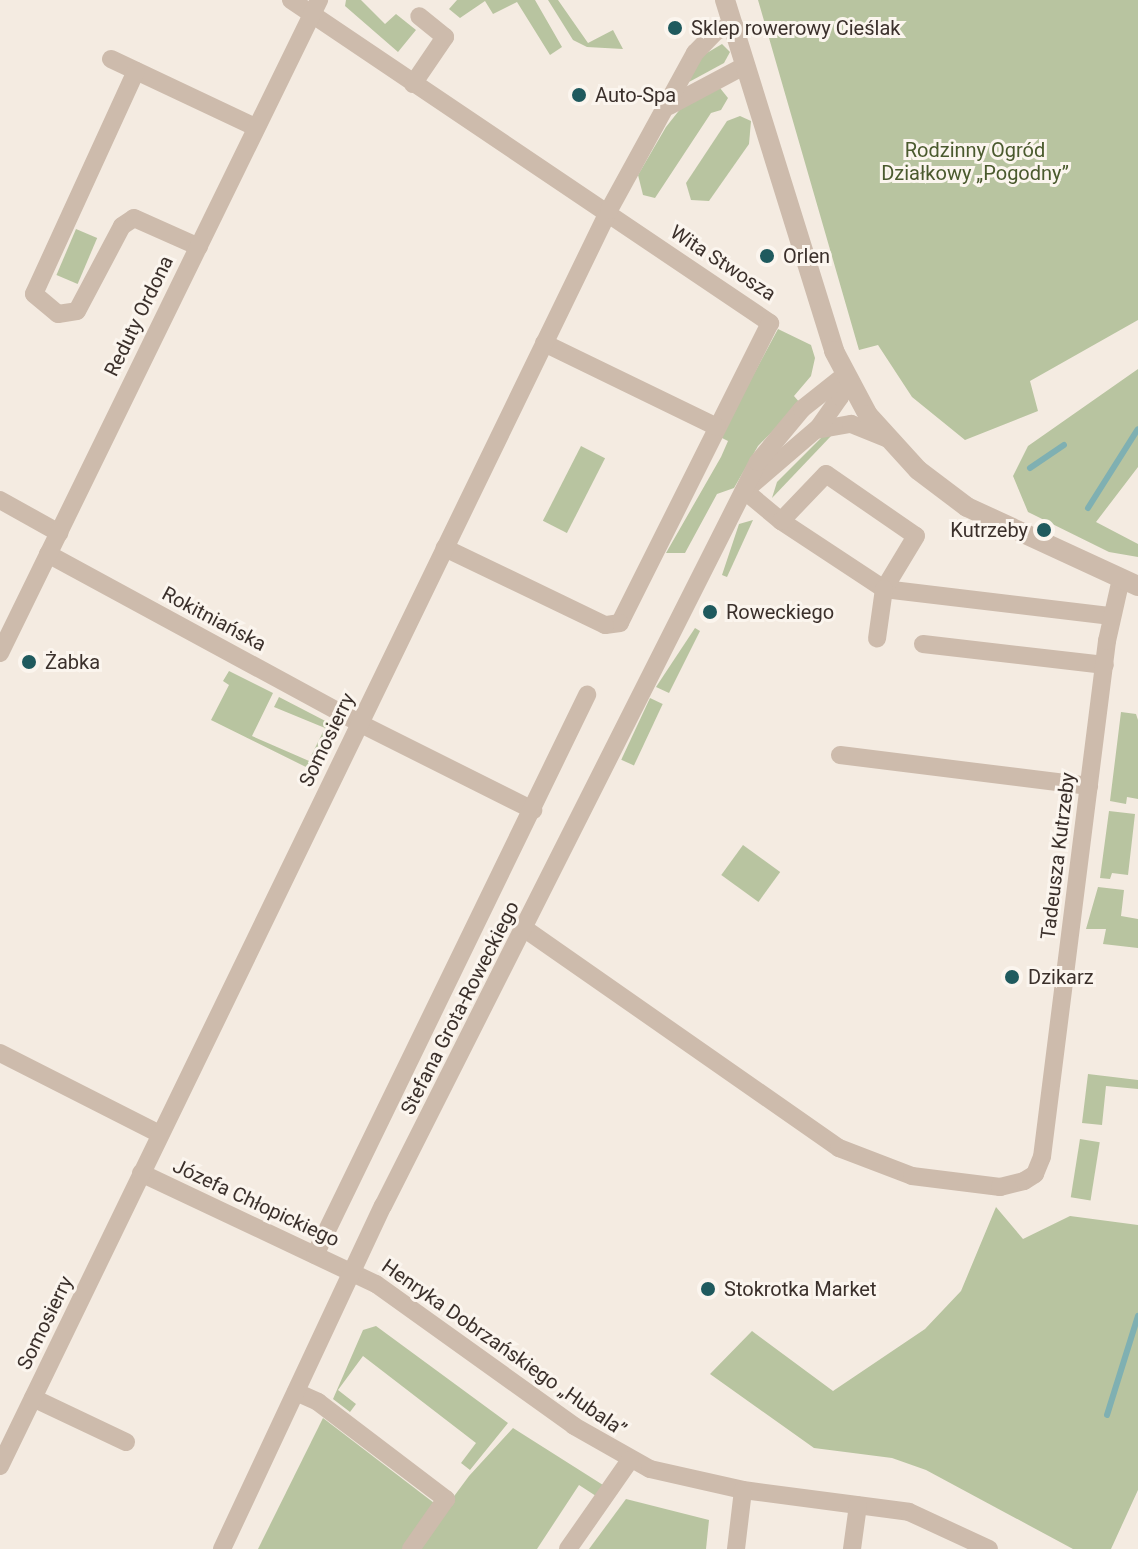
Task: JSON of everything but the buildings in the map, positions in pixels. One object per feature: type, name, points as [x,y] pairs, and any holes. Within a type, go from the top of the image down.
[{"type":"street","name":"Wita Stwosza","points":[[291,0],[315,7],[413,84],[609,210],[768,317],[770,323],[620,623],[605,625],[445,548]]},
{"type":"street","points":[[725,0],[845,375],[890,442]]},
{"type":"street","name":"Reduty Ordona","points":[[0,653],[315,7]]},
{"type":"street","points":[[413,84],[448,32],[419,16]]},
{"type":"street","name":"Somosierry","points":[[0,1466],[609,210],[700,46],[716,31],[734,25]]},
{"type":"street","points":[[111,59],[255,127]]},
{"type":"street","points":[[669,106],[746,65]]},
{"type":"street","points":[[136,71],[34,294],[58,314],[77,311],[122,226],[134,218],[199,247]]},
{"type":"street","points":[[544,343],[717,427]]},
{"type":"street","name":"Stefana Grota-Roweckiego","points":[[745,491],[816,430],[840,397],[845,375]]},
{"type":"street","name":"Stefana Grota-Roweckiego","points":[[222,1549],[352,1272],[745,491],[777,435],[821,391],[845,375]]},
{"type":"street","points":[[816,430],[851,424],[890,442],[967,507],[1130,583]]},
{"type":"street","points":[[781,521],[826,474],[916,536],[884,589],[877,639]]},
{"type":"street","points":[[745,491],[781,521],[884,589],[1111,616]]},
{"type":"street","points":[[0,500],[59,533]]},
{"type":"street","name":"Rokitniańska","points":[[48,554],[359,723]]},
{"type":"street","name":"Tadeusza Kutrzeby","points":[[525,929],[831,1144],[912,1176],[1014,1184],[1035,1174],[1042,1157],[1111,616],[1130,583]]},
{"type":"street","points":[[923,644],[1105,665]]},
{"type":"street","name":"Stefana Grota-Roweckiego","points":[[315,1255],[587,695]]},
{"type":"street","points":[[359,723],[533,810]]},
{"type":"street","points":[[840,755],[1089,786]]},
{"type":"street","name":"Józefa Chłopickiego","points":[[3,1061],[160,1134]]},
{"type":"street","name":"Józefa Chłopickiego","points":[[141,1173],[352,1272]]},
{"type":"street","name":"Henryka Dobrzańskiego „Hubala”","points":[[352,1272],[630,1460],[665,1475],[925,1517],[989,1549]]},
{"type":"street","points":[[296,1392],[446,1499],[411,1549]]},
{"type":"street","name":"Somosierry","points":[[33,1398],[126,1442]]},
{"type":"street","name":"Henryka Dobrzańskiego „Hubala”","points":[[568,1549],[630,1460]]},
{"type":"street","points":[[736,1549],[743,1490]]},
{"type":"street","points":[[852,1549],[858,1505]]},
{"type":"green space","points":[[346,0],[361,0],[385,24],[396,14],[416,30],[398,52],[345,6]]},
{"type":"green space","points":[[457,0],[535,0],[562,47],[550,55],[517,2],[493,14],[485,1],[460,18],[449,9]]},
{"type":"green space","points":[[548,0],[558,0],[588,43],[613,30],[623,49],[587,47],[573,40]]},
{"type":"green space","name":"Rodzinny Ogród Działkowy „Pogodny”","points":[[758,0],[1138,0],[1138,320],[1030,381],[1038,411],[965,440],[912,397],[878,345],[859,350]]},
{"type":"green space","points":[[722,44],[730,52],[724,63],[689,82],[700,57]]},
{"type":"green space","points":[[720,88],[728,98],[721,110],[711,113],[655,198],[643,195],[638,175],[666,127],[681,108]]},
{"type":"green space","points":[[740,116],[751,121],[749,144],[709,201],[691,200],[686,183],[727,121]]},
{"type":"green space","points":[[76,229],[97,238],[78,284],[56,275]]},
{"type":"green space","points":[[778,329],[811,345],[815,358],[811,376],[794,396],[800,403],[758,446],[734,488],[717,494],[685,553],[666,553],[721,457],[728,441],[720,437]]},
{"type":"green space","points":[[1138,369],[1138,467],[1096,522],[1138,544],[1138,557],[1109,552],[1028,512],[1013,476],[1028,446]]},
{"type":"green space","points":[[824,435],[831,436],[772,498],[777,482]]},
{"type":"green space","points":[[581,446],[605,458],[567,533],[543,521]]},
{"type":"green space","points":[[753,520],[727,577],[722,575],[739,524]]},
{"type":"green space","points":[[695,628],[700,631],[669,693],[656,687]]},
{"type":"green space","points":[[229,671],[273,693],[252,736],[316,764],[312,770],[211,720],[229,685],[223,681]]},
{"type":"green space","points":[[279,697],[335,726],[318,760],[311,756],[325,728],[274,707]]},
{"type":"green space","points":[[650,698],[663,704],[634,766],[621,760]]},
{"type":"green space","points":[[1121,712],[1136,714],[1138,720],[1138,799],[1127,797],[1126,804],[1110,801]]},
{"type":"green space","points":[[1109,811],[1135,814],[1128,875],[1112,873],[1110,879],[1100,878]]},
{"type":"green space","points":[[743,845],[780,872],[758,902],[721,875]]},
{"type":"green space","points":[[1098,887],[1124,890],[1121,916],[1138,919],[1138,948],[1103,944],[1106,929],[1086,929]]},
{"type":"green space","points":[[1088,1074],[1138,1080],[1138,1089],[1106,1086],[1102,1125],[1082,1123]]},
{"type":"green space","points":[[1080,1139],[1100,1142],[1091,1200],[1071,1197]]},
{"type":"green space","points":[[996,1207],[1023,1239],[1070,1216],[1138,1225],[1138,1490],[1111,1549],[1073,1549],[926,1470],[892,1458],[814,1448],[710,1374],[752,1331],[833,1391],[925,1329],[961,1291]]},
{"type":"green space","points":[[376,1326],[508,1423],[470,1470],[461,1463],[476,1443],[363,1356],[338,1390],[356,1404],[350,1412],[333,1399],[363,1330]]},
{"type":"green space","points":[[323,1418],[438,1506],[405,1549],[258,1549]]},
{"type":"green space","points":[[513,1428],[603,1485],[596,1496],[579,1485],[537,1549],[415,1549],[469,1476]]},
{"type":"green space","points":[[626,1499],[709,1520],[706,1549],[589,1549]]},
{"type":"waterway","points":[[1088,508],[1138,429]]},
{"type":"waterway","points":[[1030,468],[1064,445]]},
{"type":"waterway","points":[[1107,1415],[1138,1316]]},
{"type":"place","name":"Sklep rowerowy Cieślak","points":[[675,28]]},
{"type":"place","name":"Auto-Spa","points":[[579,95]]},
{"type":"place","name":"Orlen","points":[[767,256]]},
{"type":"place","name":"Kutrzeby","points":[[1044,530]]},
{"type":"place","name":"Roweckiego","points":[[710,612]]},
{"type":"place","name":"Żabka","points":[[29,662]]},
{"type":"place","name":"Dzikarz","points":[[1012,977]]},
{"type":"place","name":"Stokrotka Market","points":[[708,1289]]}]
